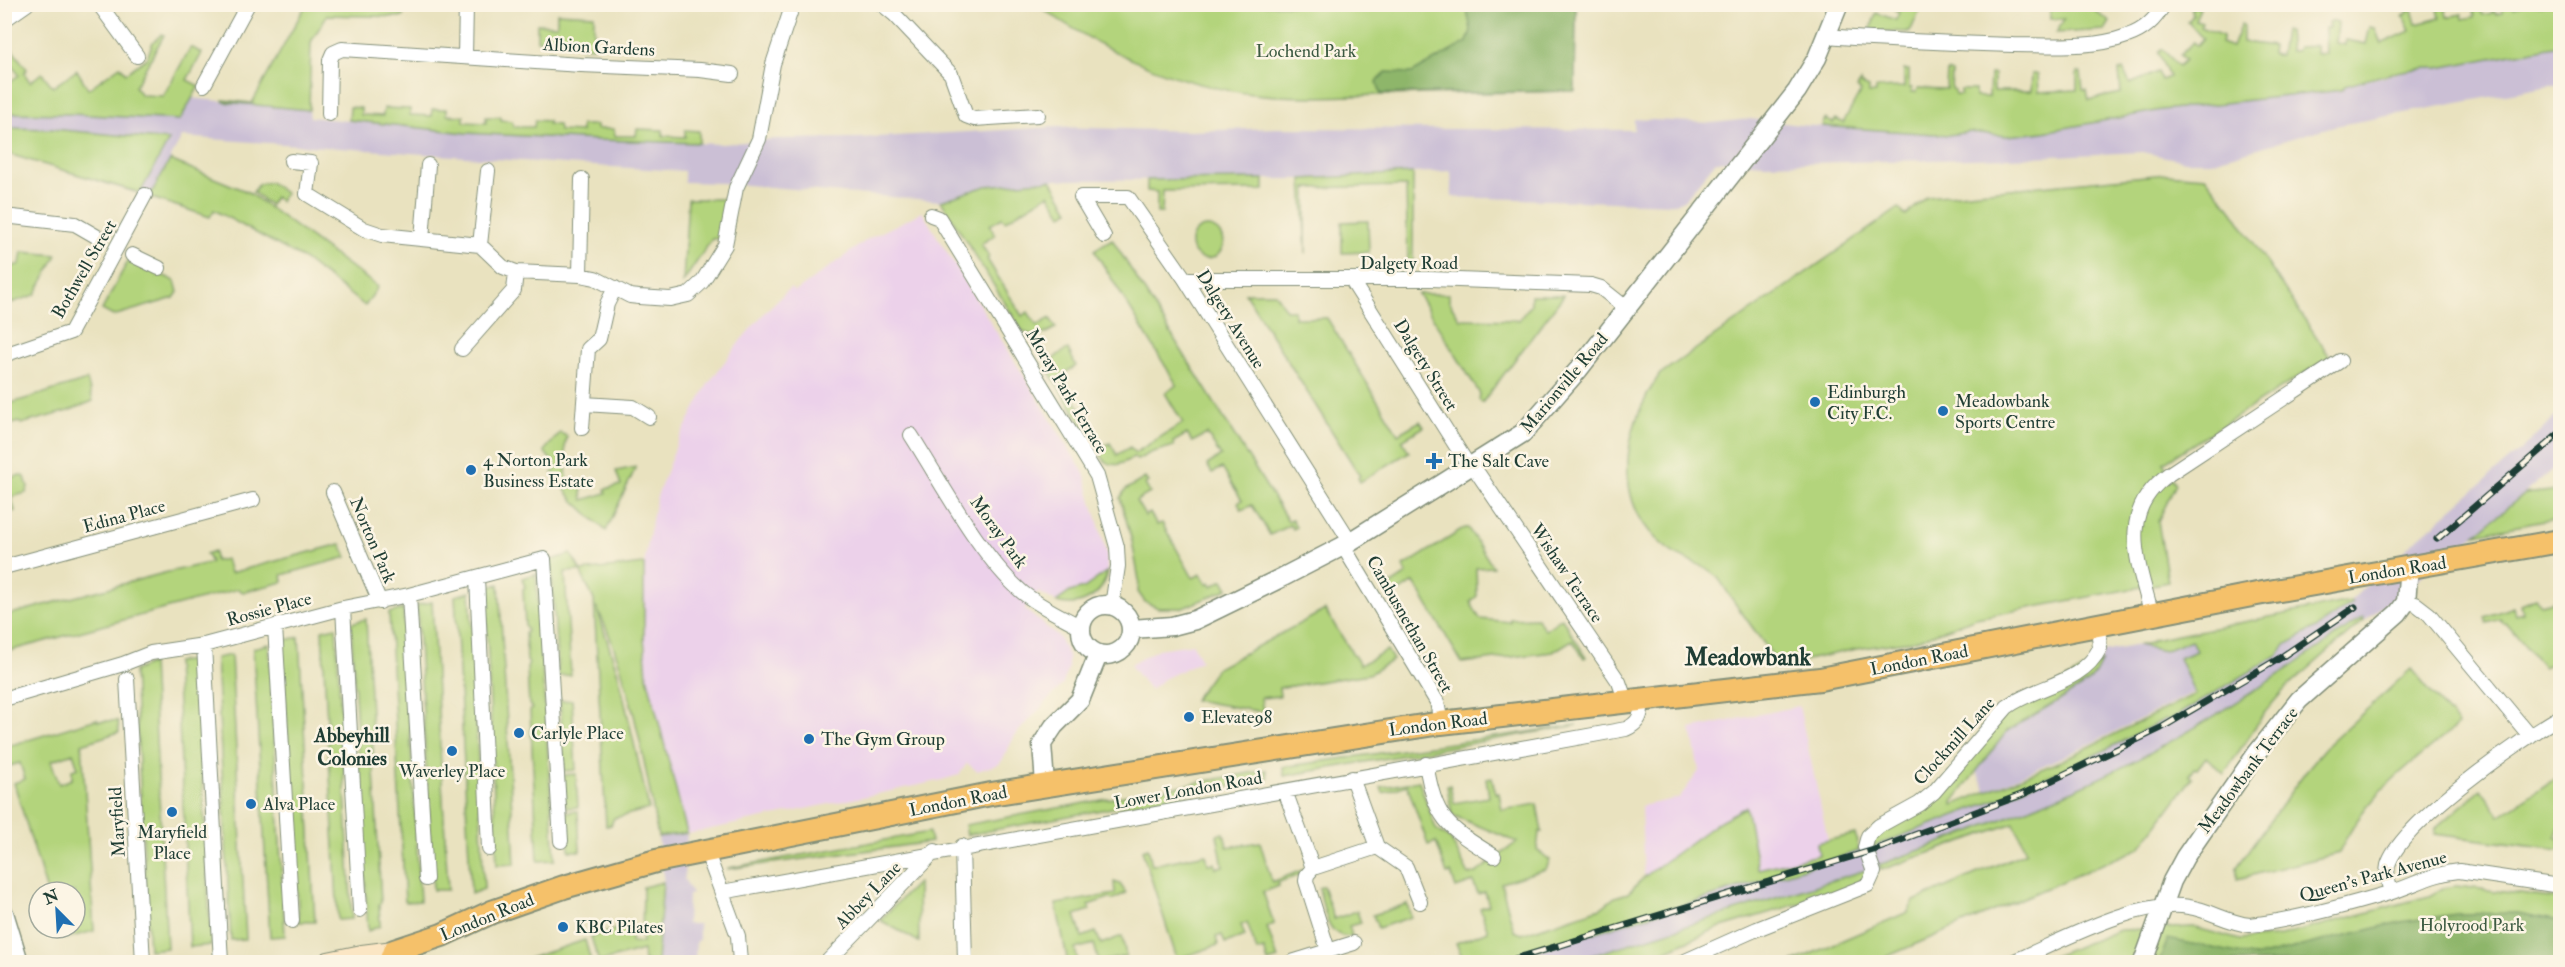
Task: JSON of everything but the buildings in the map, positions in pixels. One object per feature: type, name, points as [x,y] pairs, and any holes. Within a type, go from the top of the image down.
[{"type":"main road","name":"London Road","points":[[328,963],[362,955],[392,957],[492,912],[564,887],[656,861],[1045,784],[1441,723],[1820,679],[2409,567],[2439,564],[2560,541]]},
{"type":"street","points":[[4,20],[27,4]]},
{"type":"street","points":[[99,4],[137,56]]},
{"type":"street","points":[[204,85],[248,4]]},
{"type":"street","points":[[465,57],[466,4]]},
{"type":"street","points":[[291,160],[311,163],[307,194],[364,229],[382,235],[480,245],[503,267],[516,272],[580,275],[595,278],[630,296],[680,298],[693,292],[725,245],[736,188],[759,139],[773,64],[793,4]]},
{"type":"street","points":[[882,4],[951,74],[966,116],[974,119],[1038,115]]},
{"type":"street","name":"Marionville Road","points":[[1132,629],[1172,626],[1195,620],[1346,543],[1523,433],[1626,308],[1803,82],[1839,4]]},
{"type":"street","points":[[1826,36],[1913,43],[2084,44],[2118,39],[2134,33],[2149,23],[2164,4]]},
{"type":"street","name":"Albion Gardens","points":[[329,114],[330,60],[333,53],[339,50],[700,70],[732,74]]},
{"type":"street","points":[[422,239],[428,165]]},
{"type":"street","points":[[480,245],[488,171]]},
{"type":"street","points":[[580,275],[582,179]]},
{"type":"street","name":"Bothwell Street","points":[[4,355],[71,333],[145,195]]},
{"type":"street","name":"Dalgety Avenue","points":[[1104,236],[1081,197],[1128,197],[1185,279],[1346,543]]},
{"type":"street","name":"Moray Park Terrace","points":[[931,215],[939,218],[1097,476],[1114,529],[1117,547],[1118,566],[1112,606]]},
{"type":"street","points":[[4,216],[75,224],[101,239]]},
{"type":"street","points":[[132,255],[159,268]]},
{"type":"street","points":[[462,349],[514,290],[516,272]]},
{"type":"street","name":"Dalgety Road","points":[[1185,279],[1431,279],[1591,285],[1601,288],[1626,308]]},
{"type":"street","name":"Dalgety Street","points":[[1352,280],[1471,467]]},
{"type":"street","points":[[582,428],[588,349],[599,339],[607,304],[615,288]]},
{"type":"street","points":[[2152,615],[2136,544],[2136,520],[2148,492],[2169,474],[2340,361]]},
{"type":"street","points":[[584,404],[633,408],[649,417]]},
{"type":"street","name":"Moray Park","points":[[911,435],[992,560],[1022,592],[1080,627]]},
{"type":"street","name":"Wishaw Terrace","points":[[1471,467],[1633,701]]},
{"type":"street","name":"Norton Park","points":[[333,492],[380,602]]},
{"type":"street","name":"Edina Place","points":[[4,567],[253,500]]},
{"type":"street","name":"Cambusnethan Street","points":[[1346,543],[1437,702],[1441,723]]},
{"type":"street","name":"Rossie Place","points":[[4,699],[123,664],[151,653],[204,645],[342,608],[410,595],[544,559],[561,841]]},
{"type":"street","points":[[2409,567],[2406,602],[2416,604],[2429,614],[2530,736]]},
{"type":"street","points":[[477,577],[489,849]]},
{"type":"street","points":[[410,595],[426,879]]},
{"type":"street","name":"Meadowbank Terrace","points":[[2143,963],[2163,905],[2185,857],[2278,725],[2299,700],[2398,613],[2406,602]]},
{"type":"street","points":[[1112,606],[1126,614],[1132,629],[1125,647],[1108,656],[1098,655],[1083,642],[1080,627],[1088,612],[1095,607],[1112,606]]},
{"type":"street","points":[[342,608],[360,910]]},
{"type":"street","name":"Clockmill Lane","points":[[1683,963],[1757,929],[1868,885],[1874,872],[1865,847],[1868,836],[1879,826],[1929,796],[2007,707],[2019,699],[2067,679],[2084,668],[2100,648],[2098,625]]},
{"type":"street","points":[[275,626],[292,921]]},
{"type":"street","points":[[204,645],[221,963]]},
{"type":"street","points":[[1045,784],[1042,744],[1054,726],[1080,700],[1098,655]]},
{"type":"street","name":"Maryfield","points":[[127,679],[143,963]]},
{"type":"street","name":"Lower London Road","points":[[722,892],[962,846],[1285,791],[1626,729],[1638,720],[1641,712],[1633,701]]},
{"type":"street","points":[[2391,892],[2387,876],[2390,862],[2425,818],[2450,795],[2530,736],[2560,717]]},
{"type":"street","points":[[1426,764],[1437,809],[1444,820],[1461,835],[1494,856]]},
{"type":"street","points":[[1352,778],[1377,847],[1407,867],[1420,902]]},
{"type":"street","points":[[1285,791],[1313,868]]},
{"type":"street","points":[[962,846],[965,963]]},
{"type":"street","points":[[1328,950],[1306,881],[1307,875],[1313,868],[1377,847]]},
{"type":"street","points":[[697,852],[722,892],[738,936],[740,963]]},
{"type":"street","name":"Abbey Lane","points":[[827,963],[935,852]]},
{"type":"street","name":"Queen's Park Avenue","points":[[2012,963],[2135,910],[2163,905],[2189,907],[2234,924],[2250,925],[2391,892],[2437,874],[2459,871],[2560,886]]},
{"type":"street","points":[[4,913],[19,963]]},
{"type":"street","points":[[1292,963],[1354,943]]},
{"type":"street","points":[[838,951],[848,963]]},
{"type":"shaded area","points":[[2560,45],[2560,84],[2334,126],[2213,161],[2185,161],[2142,152],[2011,158],[1765,164],[1716,161],[1685,199],[1675,204],[1452,197],[1451,171],[1302,179],[1051,180],[986,186],[941,201],[722,183],[684,182],[684,171],[182,137],[149,197],[5,153],[5,89],[180,97],[309,110],[310,117],[466,133],[723,144],[776,139],[859,138],[1058,127],[1191,131],[1276,128],[1634,130],[1634,119],[1712,123],[1750,119],[1800,125],[1948,135],[1969,132],[2007,136],[2064,129],[2161,110],[2342,90],[2345,86],[2423,67],[2438,68]]},
{"type":"shaded area","points":[[922,212],[1084,473],[1107,554],[1107,578],[1095,596],[1082,603],[1059,603],[1038,592],[1024,609],[1059,637],[1068,656],[1068,668],[1063,684],[1015,735],[999,764],[977,771],[967,763],[959,775],[938,781],[687,834],[647,676],[644,637],[644,564],[656,499],[677,443],[708,384],[741,340],[790,288],[795,292],[868,239]]},
{"type":"shaded area","points":[[2560,412],[2560,463],[2476,534],[2365,620],[2324,655],[2194,745],[1881,870],[1879,866],[1851,888],[1718,928],[1660,953],[1659,951],[1630,962],[1464,962],[1513,928],[1517,933],[1522,934],[1601,908],[1615,897],[1628,893],[1644,877],[1720,821],[1746,807],[1758,869],[1819,855],[1817,843],[1855,834],[1859,851],[1875,834],[1994,790],[2107,739],[2272,651],[2350,601],[2410,545],[2531,441]]},
{"type":"shaded area","points":[[2191,639],[2196,651],[2179,658],[2194,692],[2084,747],[1986,791],[1976,771],[2003,735],[2018,722],[2088,683],[2098,669],[2103,652],[2138,645],[2164,651]]},
{"type":"shaded area","points":[[1193,644],[1201,661],[1164,679],[1150,690],[1130,665],[1158,649]]},
{"type":"shaded area","points":[[1799,706],[1828,840],[1817,843],[1819,854],[1758,869],[1746,807],[1720,821],[1644,877],[1641,806],[1679,798],[1699,771],[1691,729]]},
{"type":"shaded area","points":[[687,833],[684,878],[692,894],[688,895],[687,924],[699,924],[695,962],[657,962],[664,883],[658,837]]},
{"type":"green space","points":[[1898,4],[1922,5],[1910,32],[1870,31],[1876,13],[1896,20],[1899,12],[1895,11]]},
{"type":"green space","points":[[2437,4],[2445,5],[2447,17],[2462,14],[2463,19],[2474,17],[2475,5],[2479,5],[2482,15],[2492,13],[2493,7],[2495,14],[2502,13],[2501,5],[2513,5],[2514,9],[2524,5],[2560,5],[2560,45],[2438,68],[2391,73],[2345,86],[2342,90],[2161,110],[2043,132],[2007,136],[1969,132],[1949,135],[1822,126],[1825,119],[1833,123],[1836,119],[1843,123],[1861,91],[1857,88],[1861,82],[1869,88],[1869,93],[1876,93],[1876,88],[1904,87],[1904,70],[1909,70],[1909,88],[1912,88],[1912,92],[1917,92],[1918,88],[1946,89],[1947,71],[1952,73],[1951,89],[1955,90],[1955,95],[1961,95],[1961,90],[1975,90],[1975,97],[1989,97],[1990,74],[1994,74],[1994,91],[2031,91],[2032,74],[2038,74],[2039,92],[2077,90],[2077,72],[2081,73],[2083,90],[2087,90],[2089,100],[2121,93],[2119,71],[2123,69],[2130,84],[2158,72],[2162,80],[2169,77],[2158,53],[2162,49],[2179,66],[2185,60],[2180,55],[2193,42],[2197,46],[2203,39],[2188,22],[2193,15],[2191,5],[2200,8],[2195,20],[2202,22],[2200,27],[2223,36],[2221,43],[2232,47],[2241,24],[2243,25],[2243,42],[2273,46],[2272,54],[2280,56],[2284,30],[2288,31],[2290,51],[2296,51],[2298,47],[2316,46],[2316,54],[2326,54],[2325,28],[2329,28],[2328,23],[2331,21],[2338,23],[2336,43],[2345,45],[2346,40],[2366,44],[2370,27],[2375,28],[2381,44],[2410,31],[2403,16],[2408,13],[2407,10],[2412,9],[2416,24],[2440,18]]},
{"type":"green space","points":[[306,5],[404,5],[403,17],[327,15],[311,42],[309,110],[224,102],[223,100],[252,103]]},
{"type":"green space","name":"Lochend Park","points":[[1037,5],[1576,5],[1575,91],[1302,97],[1253,94],[1195,82],[1139,63],[1086,36]]},
{"type":"green space","points":[[1466,5],[1576,5],[1575,91],[1381,94],[1377,82],[1386,72],[1412,73],[1467,42],[1471,30]]},
{"type":"green space","points":[[2050,5],[2100,5],[2096,12],[2110,22],[2105,30],[2056,33],[2064,19],[2050,19]]},
{"type":"green space","points":[[557,13],[594,15],[594,47],[577,46],[576,42],[537,40],[537,24],[557,25]]},
{"type":"green space","points":[[162,34],[164,35],[135,87],[141,95],[163,96],[191,47],[202,53],[187,80],[199,86],[180,120],[5,113],[5,85],[19,75],[8,60],[11,58],[5,49],[4,39],[27,69],[24,73],[30,82],[42,73],[53,87],[77,70],[88,89],[120,66],[126,73],[147,58],[153,42]]},
{"type":"green space","points":[[350,107],[361,108],[361,115],[383,116],[384,108],[410,109],[410,115],[432,116],[432,109],[447,109],[447,115],[464,116],[464,122],[486,123],[486,117],[501,117],[501,120],[512,121],[513,127],[534,127],[535,120],[548,121],[548,124],[558,125],[559,131],[581,132],[581,125],[596,125],[596,129],[614,129],[615,136],[636,136],[637,129],[663,130],[663,136],[685,137],[685,130],[699,131],[699,143],[466,133],[349,120]]},
{"type":"green space","points":[[5,128],[51,129],[169,140],[140,193],[5,153]]},
{"type":"green space","points":[[170,160],[248,192],[378,287],[365,306],[302,258],[214,210],[210,217],[149,197]]},
{"type":"green space","points":[[1413,173],[1413,262],[1408,262],[1406,186],[1306,188],[1306,254],[1302,179]]},
{"type":"green space","name":"Meadowbank Sports Centre","points":[[2166,174],[2206,177],[2233,212],[2330,357],[2163,463],[2176,484],[2158,521],[2168,582],[1976,618],[1917,640],[1856,649],[1780,666],[1716,576],[1704,567],[1669,550],[1650,532],[1637,511],[1630,489],[1628,466],[1630,442],[1637,418],[1660,374],[1899,208],[1905,216],[1927,197]]},
{"type":"green space","points":[[1264,179],[1264,190],[1163,191],[1162,213],[1157,213],[1157,192],[1147,191],[1147,180]]},
{"type":"green space","points":[[1051,180],[1069,210],[1062,215],[1049,194],[1005,221],[1002,218],[990,225],[995,235],[981,244],[989,257],[987,259],[1022,316],[1028,312],[1037,326],[1050,318],[1056,328],[1038,337],[1023,332],[941,201],[986,186]]},
{"type":"green space","points":[[270,182],[285,193],[280,201],[275,197],[270,205],[253,192],[259,184]]},
{"type":"green space","points":[[688,199],[725,199],[721,238],[712,239],[683,282]]},
{"type":"green space","points":[[1368,221],[1369,252],[1342,253],[1342,222]]},
{"type":"green space","points":[[1207,227],[1218,232],[1223,243],[1218,254],[1207,259],[1196,254],[1191,243],[1196,232]]},
{"type":"green space","points":[[1112,239],[1286,518],[1288,521],[1292,519],[1296,527],[1293,529],[1290,525],[1270,535],[1252,505],[1242,510],[1238,503],[1242,500],[1222,468],[1212,473],[1207,465],[1221,456],[1207,434],[1192,442],[1187,434],[1173,442],[1174,446],[1150,453],[1137,460],[1134,457],[1115,465],[1104,460],[1051,375],[1050,365],[1057,356],[1068,349],[1076,366],[1062,375],[1103,446],[1110,443],[1117,455],[1130,447],[1135,453],[1183,423],[1165,393],[1177,385],[1094,250]]},
{"type":"green space","points":[[22,252],[57,255],[35,295],[5,305],[5,269],[20,264]]},
{"type":"green space","points":[[129,259],[175,281],[178,292],[174,298],[113,316],[102,310]]},
{"type":"green space","points":[[1245,293],[1275,293],[1286,310],[1294,310],[1294,318],[1327,318],[1398,434],[1420,421],[1424,427],[1402,440],[1409,452],[1360,482],[1358,478],[1360,476]]},
{"type":"green space","points":[[1418,294],[1449,294],[1449,302],[1460,319],[1519,320],[1531,304],[1531,295],[1564,295],[1482,403],[1479,400],[1480,394]]},
{"type":"green space","points":[[87,380],[93,401],[68,411],[5,426],[5,405]]},
{"type":"green space","points":[[560,433],[567,436],[565,445],[567,484],[581,483],[583,500],[606,493],[605,489],[621,485],[616,471],[636,467],[606,531],[573,500],[552,473],[557,468],[544,451]]},
{"type":"green space","points":[[20,475],[25,477],[28,487],[26,493],[11,497],[15,511],[5,514],[5,480]]},
{"type":"green space","points":[[1145,478],[1148,482],[1145,484],[1150,493],[1136,501],[1145,516],[1150,513],[1157,525],[1162,523],[1193,578],[1201,574],[1207,584],[1210,582],[1212,586],[1223,580],[1228,589],[1183,608],[1158,608],[1145,602],[1138,592],[1139,580],[1132,541],[1120,498],[1125,490]]},
{"type":"green space","points":[[2560,490],[2560,518],[2476,534],[2524,494]]},
{"type":"green space","points":[[1468,528],[1493,567],[1476,568],[1477,596],[1470,602],[1480,619],[1510,622],[1510,619],[1537,618],[1545,630],[1562,618],[1586,657],[1584,658],[1572,640],[1553,652],[1462,663],[1414,582],[1390,597],[1384,589],[1407,574],[1404,566]]},
{"type":"green space","points":[[341,544],[347,557],[282,575],[283,582],[243,592],[238,589],[5,652],[5,624],[9,623],[7,615],[209,563],[211,562],[206,554],[214,551],[215,561],[226,559],[230,573]]},
{"type":"green space","points":[[571,554],[581,571],[644,564],[644,637],[647,676],[687,833],[658,837],[642,749],[627,689],[608,632],[596,606],[619,677],[649,809],[614,818],[611,825],[606,826],[594,600],[580,571],[565,572],[571,675],[558,676],[551,560]]},
{"type":"green space","points":[[1108,571],[1101,587],[1090,599],[1074,604],[1056,602],[1070,592],[1084,588]]},
{"type":"green space","points":[[536,574],[555,860],[538,861],[530,711],[532,709],[529,704],[527,668],[529,663],[527,661],[523,589],[525,587],[522,578]]},
{"type":"green space","points":[[499,584],[515,864],[497,865],[485,588]]},
{"type":"green space","points":[[470,592],[484,889],[471,894],[455,596]]},
{"type":"green space","points":[[2536,598],[2541,604],[2560,599],[2560,662],[2559,660],[2543,667],[2506,623],[2504,624],[2500,619],[2487,623],[2485,617],[2513,607],[2515,614],[2523,612],[2521,604]]},
{"type":"green space","points":[[2350,601],[2352,603],[2316,628],[2287,644],[2278,655],[2169,720],[2165,719],[2013,793],[1872,847],[1874,835],[1920,808],[2005,714],[2090,666],[2101,662],[2088,683],[2007,731],[1953,805],[2061,761],[2195,694],[2179,658],[2196,651],[2191,640],[2164,651],[2138,645],[2150,643],[2153,640]]},
{"type":"green space","points":[[432,602],[448,890],[433,890],[417,605]]},
{"type":"green space","points":[[403,609],[420,901],[405,902],[389,613]]},
{"type":"green space","points":[[1325,610],[1360,665],[1387,650],[1393,660],[1369,674],[1279,688],[1280,696],[1261,698],[1263,712],[1194,700],[1217,668]]},
{"type":"green space","points":[[2363,617],[2364,620],[2283,691],[2265,712],[2224,774],[2206,757],[2197,769],[2194,768],[2189,775],[2192,778],[2140,848],[1874,962],[1792,962],[1908,912],[1914,901],[2026,852],[2014,823],[1881,870],[1879,865],[2029,808],[2116,770],[2225,710]]},
{"type":"green space","points":[[366,619],[381,903],[379,904],[380,926],[368,931],[351,623]]},
{"type":"green space","points":[[336,627],[352,919],[338,920],[322,630]]},
{"type":"green space","points":[[299,637],[315,922],[299,922],[282,641]]},
{"type":"green space","points":[[269,644],[285,936],[270,937],[253,648]]},
{"type":"green space","points":[[231,655],[246,939],[231,940],[216,658]]},
{"type":"green space","points":[[196,660],[211,945],[190,947],[176,662]]},
{"type":"green space","points":[[152,663],[167,948],[149,950],[134,671]]},
{"type":"green space","points":[[2411,669],[2458,725],[2390,782],[2376,797],[2362,813],[2339,853],[2237,879],[2237,867],[2305,772],[2327,746]]},
{"type":"green space","points":[[572,700],[574,733],[562,734],[560,701]]},
{"type":"green space","points":[[97,719],[97,721],[118,721],[119,732],[82,744],[94,931],[87,933],[87,880],[43,880],[14,783],[25,779],[20,763],[9,766],[5,747]],"holes":[[[73,753],[78,768],[72,770],[72,779],[59,784],[51,761]]]},
{"type":"green space","points":[[1578,725],[1284,776],[1283,767]]},
{"type":"green space","points":[[574,737],[576,770],[564,771],[562,738]]},
{"type":"green space","points":[[1266,770],[1268,779],[967,835],[965,825]]},
{"type":"green space","points":[[576,774],[578,807],[566,808],[564,775]]},
{"type":"green space","points":[[2560,775],[2560,824],[2556,836],[2560,838],[2560,850],[2434,834],[2435,829],[2481,789],[2500,816]]},
{"type":"green space","points":[[1492,777],[1495,793],[1499,793],[1502,810],[1537,804],[1542,832],[1539,832],[1537,850],[1550,860],[1546,869],[1501,883],[1514,931],[1522,934],[1601,908],[1615,897],[1628,893],[1644,877],[1720,821],[1746,807],[1758,869],[1819,855],[1817,843],[1855,834],[1859,851],[1499,962],[1464,962],[1456,943],[1488,931],[1480,908],[1489,905],[1485,892],[1478,894],[1473,882],[1456,888],[1451,873],[1447,874],[1436,842],[1428,845],[1407,785],[1383,793],[1381,787],[1419,781],[1436,829],[1451,840],[1469,875],[1476,873],[1517,842],[1452,815],[1447,786],[1450,785],[1454,803],[1489,797],[1486,778]]},
{"type":"green space","points":[[578,811],[580,851],[569,851],[566,812]]},
{"type":"green space","points":[[929,832],[931,842],[728,869],[728,868]]},
{"type":"green space","points":[[1224,833],[1227,847],[1260,842],[1272,882],[1302,870],[1298,876],[1278,882],[1279,886],[1263,892],[1274,924],[1267,927],[1278,959],[1268,962],[1264,949],[1257,951],[1247,923],[1241,925],[1245,936],[1225,943],[1222,935],[1216,937],[1218,945],[1177,959],[1142,850],[1148,848],[1152,865],[1206,854],[1208,864],[1215,863],[1216,868],[1223,866],[1217,835]]},
{"type":"green space","points":[[1866,870],[1867,877],[1851,888],[1718,928],[1660,953],[1659,951],[1630,962],[1571,962]]},
{"type":"green space","points":[[663,882],[657,962],[644,962],[643,950],[599,962],[591,937],[632,924],[631,942],[642,943],[643,887]]},
{"type":"green space","points":[[1114,882],[1120,884],[1126,893],[1112,900],[1109,898],[1088,905],[1090,910],[1075,915],[1082,937],[1096,932],[1101,944],[1122,936],[1126,956],[1099,962],[1094,944],[1075,949],[1078,962],[1063,962],[1067,958],[1056,904],[1115,894]]},
{"type":"green space","points":[[918,883],[919,942],[880,920]]},
{"type":"green space","points":[[1323,886],[1334,919],[1357,911],[1361,923],[1349,926],[1352,936],[1343,936],[1331,928],[1319,888]]},
{"type":"green space","name":"Holyrood Park","points":[[2456,886],[2560,899],[2560,962],[2039,962],[2120,930],[2193,927],[2240,940],[2281,936],[2429,896],[2443,888]]},
{"type":"green space","points":[[1407,904],[1411,917],[1378,928],[1373,915]]},
{"type":"green space","points":[[2517,913],[2560,921],[2560,962],[2159,962],[2168,939],[2257,957],[2400,922],[2457,914]]},
{"type":"green space","points":[[585,940],[591,961],[588,962],[518,962]]},
{"type":"railway","points":[[2437,539],[2560,433]]},
{"type":"railway","points":[[1505,962],[1877,849],[2021,795],[2161,728],[2280,658],[2355,607]]},
{"type":"place","name":"Edinburgh City F.C.","points":[[1815,402]]},
{"type":"place","name":"Meadowbank Sports Centre","points":[[1943,411]]},
{"type":"place","name":"The Salt Cave","points":[[1434,461]]},
{"type":"place","name":"4 Norton Park Business Estate","points":[[471,470]]},
{"type":"place","name":"Elevate98","points":[[1189,717]]},
{"type":"place","name":"Carlyle Place","points":[[519,733]]},
{"type":"place","name":"The Gym Group","points":[[809,739]]},
{"type":"place","name":"Waverley Place","points":[[452,751]]},
{"type":"place","name":"Alva Place","points":[[251,804]]},
{"type":"place","name":"Maryfield Place","points":[[172,812]]},
{"type":"place","name":"KBC Pilates","points":[[563,927]]},
{"type":"district","name":"Meadowbank","points":[[1748,657]]},
{"type":"district","name":"Abbeyhill Colonies","points":[[352,746]]}]
